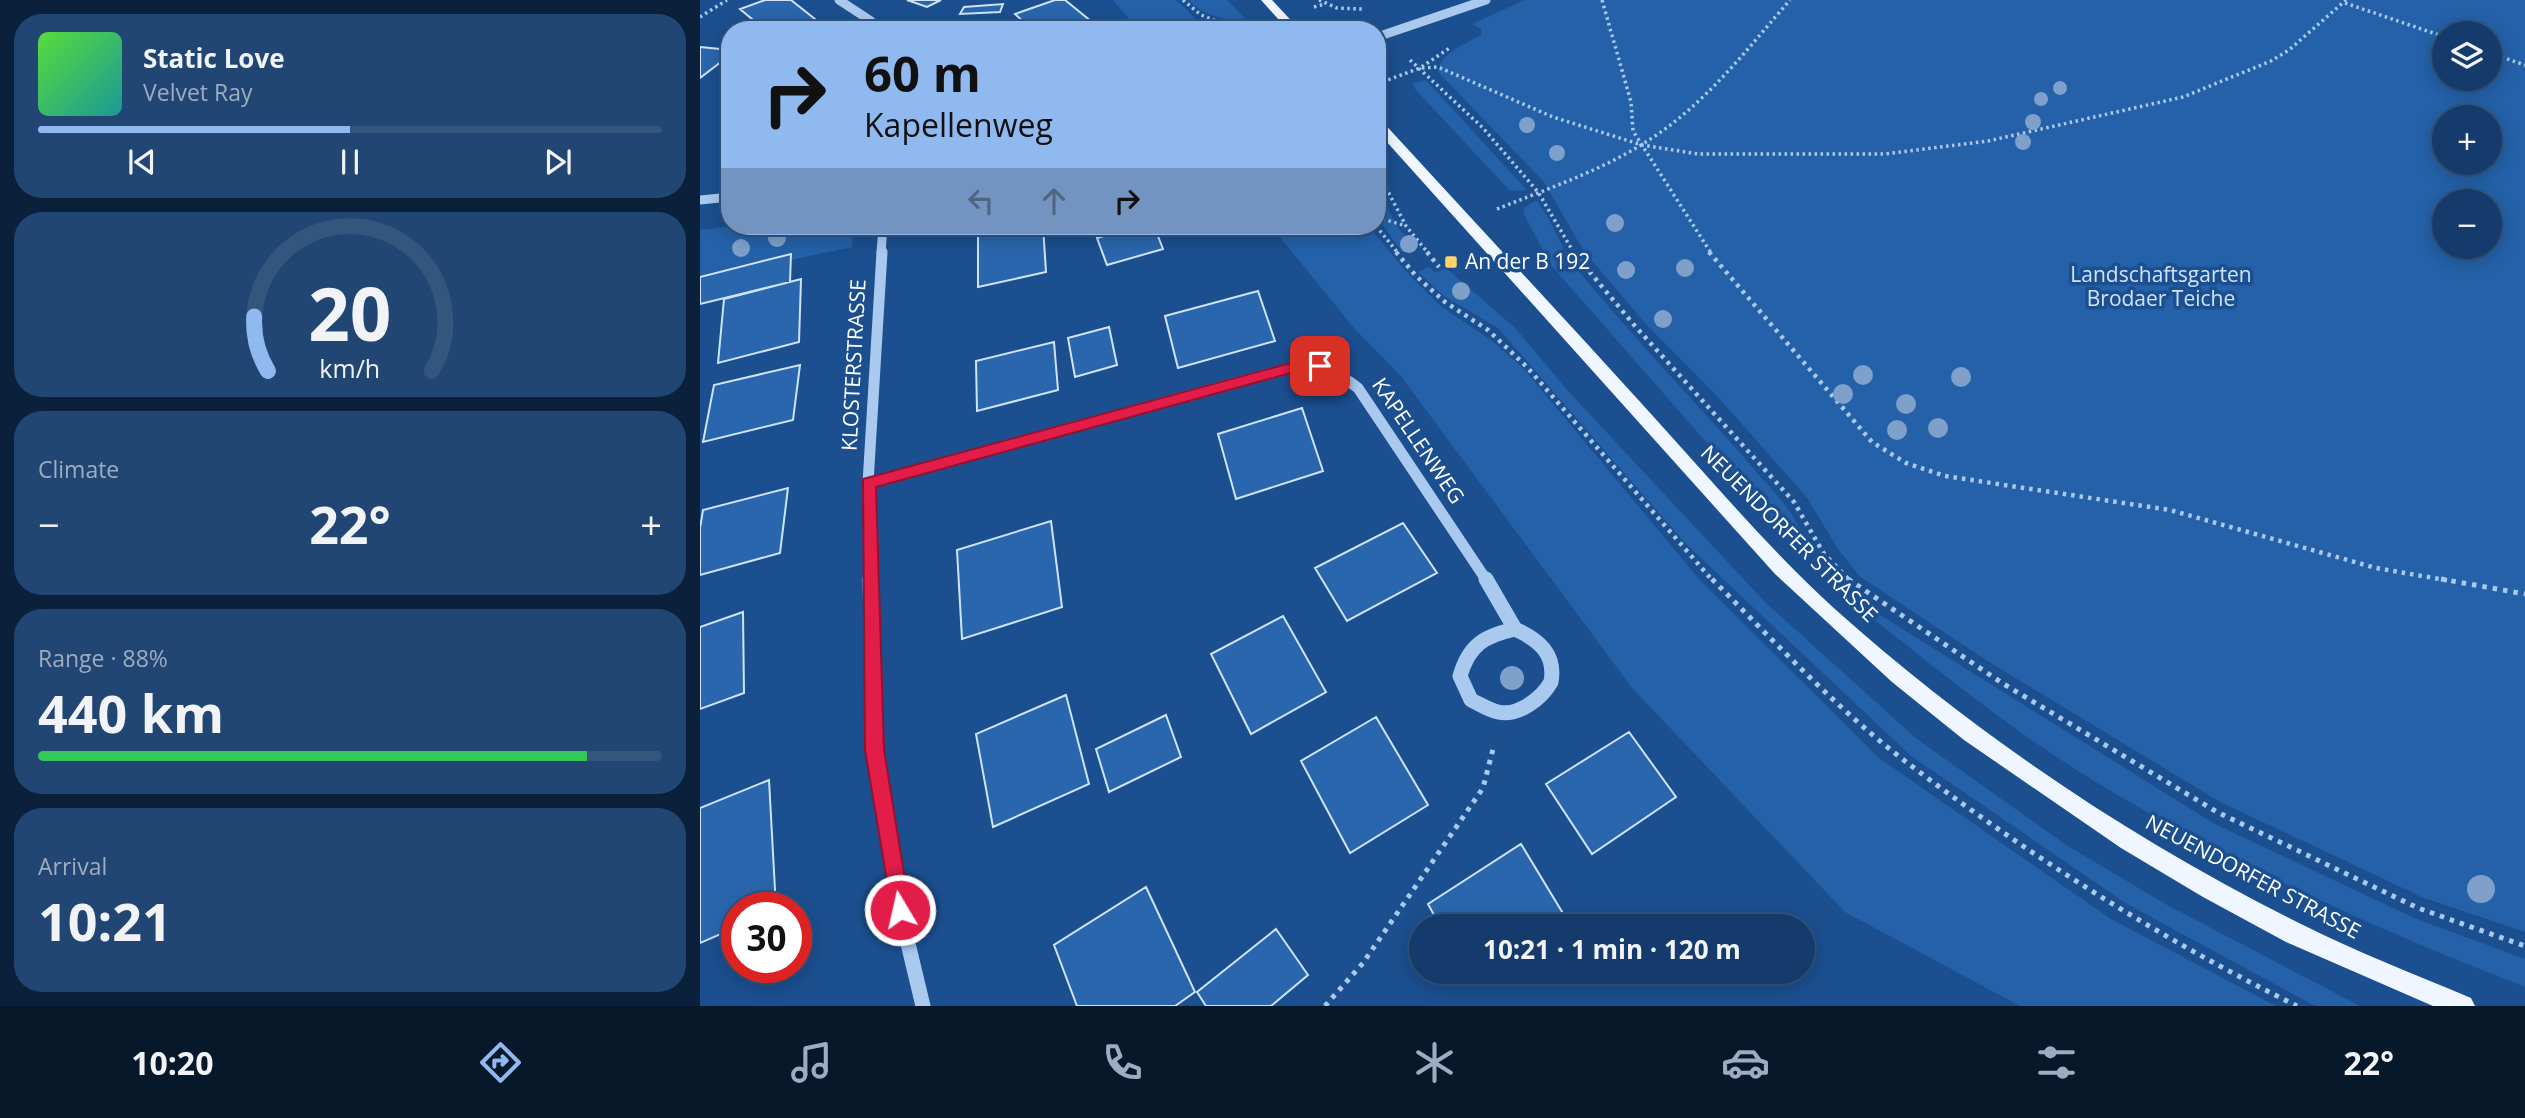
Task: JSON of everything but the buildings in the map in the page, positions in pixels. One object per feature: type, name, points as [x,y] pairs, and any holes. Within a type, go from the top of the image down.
[{"type":"main road","points":[[1266,0],[1286,21]]},
{"type":"main road","name":"NEUENDORFER STRASSE","points":[[1386,133],[1740,524],[1829,615],[1943,711],[2076,806],[2191,877],[2314,942],[2463,1006]]},
{"type":"street","points":[[839,0],[870,21]]},
{"type":"street","points":[[1386,34],[1486,0]]},
{"type":"street","points":[[700,200],[721,198]]},
{"type":"street","name":"KLOSTERSTRASSE","points":[[883,235],[869,483],[874,750],[900,910],[923,1006]]},
{"type":"street","name":"KAPELLENWEG","points":[[869,483],[1298,366],[1320,366],[1341,374],[1358,388],[1494,591],[1515,629]]},
{"type":"street","points":[[1515,629],[1533,635],[1547,648],[1554,669],[1546,691],[1534,704],[1502,713],[1471,700],[1460,676],[1465,654],[1486,635],[1515,629]]},
{"type":"path","points":[[700,17],[727,0]]},
{"type":"path","points":[[1183,0],[1201,15],[1216,21]]},
{"type":"path","points":[[1319,0],[1337,8],[1356,10]]},
{"type":"path","points":[[1602,0],[1613,47],[1631,102],[1633,131],[1708,250],[1872,442],[1906,463],[1945,476],[2170,510],[2376,568],[2525,594]]},
{"type":"path","points":[[1467,222],[1642,145],[1680,118],[1711,90],[1790,0]]},
{"type":"path","points":[[1420,68],[1438,67],[1553,117],[1642,145],[1698,154],[1885,154],[1988,141],[2183,97],[2214,86],[2289,50],[2345,1],[2432,32]]},
{"type":"path","points":[[1386,81],[1420,68],[1453,45]]},
{"type":"path","points":[[2502,57],[2525,65]]},
{"type":"path","points":[[1420,68],[1483,128],[1538,192],[1574,254],[1634,326],[1794,502],[1824,554],[1850,581],[2002,683],[2217,813],[2418,908],[2525,946]]},
{"type":"path","points":[[1386,189],[1406,226],[1439,267]]},
{"type":"path","points":[[1386,220],[1406,226]]},
{"type":"path","points":[[1325,1006],[1363,963],[1483,788],[1502,713]]},
{"type":"green space","points":[[1113,0],[1176,0],[1201,21],[1130,21]]},
{"type":"green space","points":[[1189,0],[1227,0],[1245,18],[1231,20],[1215,16],[1200,10]]},
{"type":"green space","name":"Landschaftsgarten Brodaer Teiche","points":[[1525,0],[2525,0],[2525,932],[2424,898],[2220,802],[1989,662],[1859,576],[1838,549],[1807,498],[1719,398],[1644,322],[1583,250],[1544,182],[1438,72],[1449,54],[1481,35],[1481,29],[1472,24]]},
{"type":"green space","points":[[1426,80],[1527,190],[1510,191],[1415,89],[1413,83]]},
{"type":"green space","points":[[1536,200],[1577,269],[1783,503],[1802,535],[1807,557],[1550,264],[1524,214],[1524,208]]},
{"type":"green space","points":[[1386,205],[1399,229],[1415,248],[1403,253],[1386,230]]},
{"type":"green space","points":[[721,227],[721,235],[853,235],[852,247],[791,260],[791,254],[700,277],[700,230]]},
{"type":"green space","points":[[1278,235],[1376,235],[1411,277],[1442,307],[1491,340],[1524,369],[1700,580],[1879,758],[2111,919],[2276,1006],[2020,1006],[1845,912],[1632,688],[1400,375],[1353,327]]},
{"type":"green space","points":[[1429,267],[1435,273],[1446,268],[1516,329],[1570,393],[1766,603],[1917,739],[2066,845],[2169,906],[2360,1006],[2315,1006],[2127,904],[1911,756],[1685,543],[1498,328],[1444,296],[1418,272]]},
{"type":"green space","points":[[1866,613],[1877,613],[2213,823],[2414,918],[2525,959],[2525,987],[2306,894],[2147,812],[2036,743]]},
{"type":"place","name":"An der B 192","points":[[1451,262]]},
{"type":"route","points":[[900,910],[874,750],[869,483],[1298,366],[1320,366]]}]
